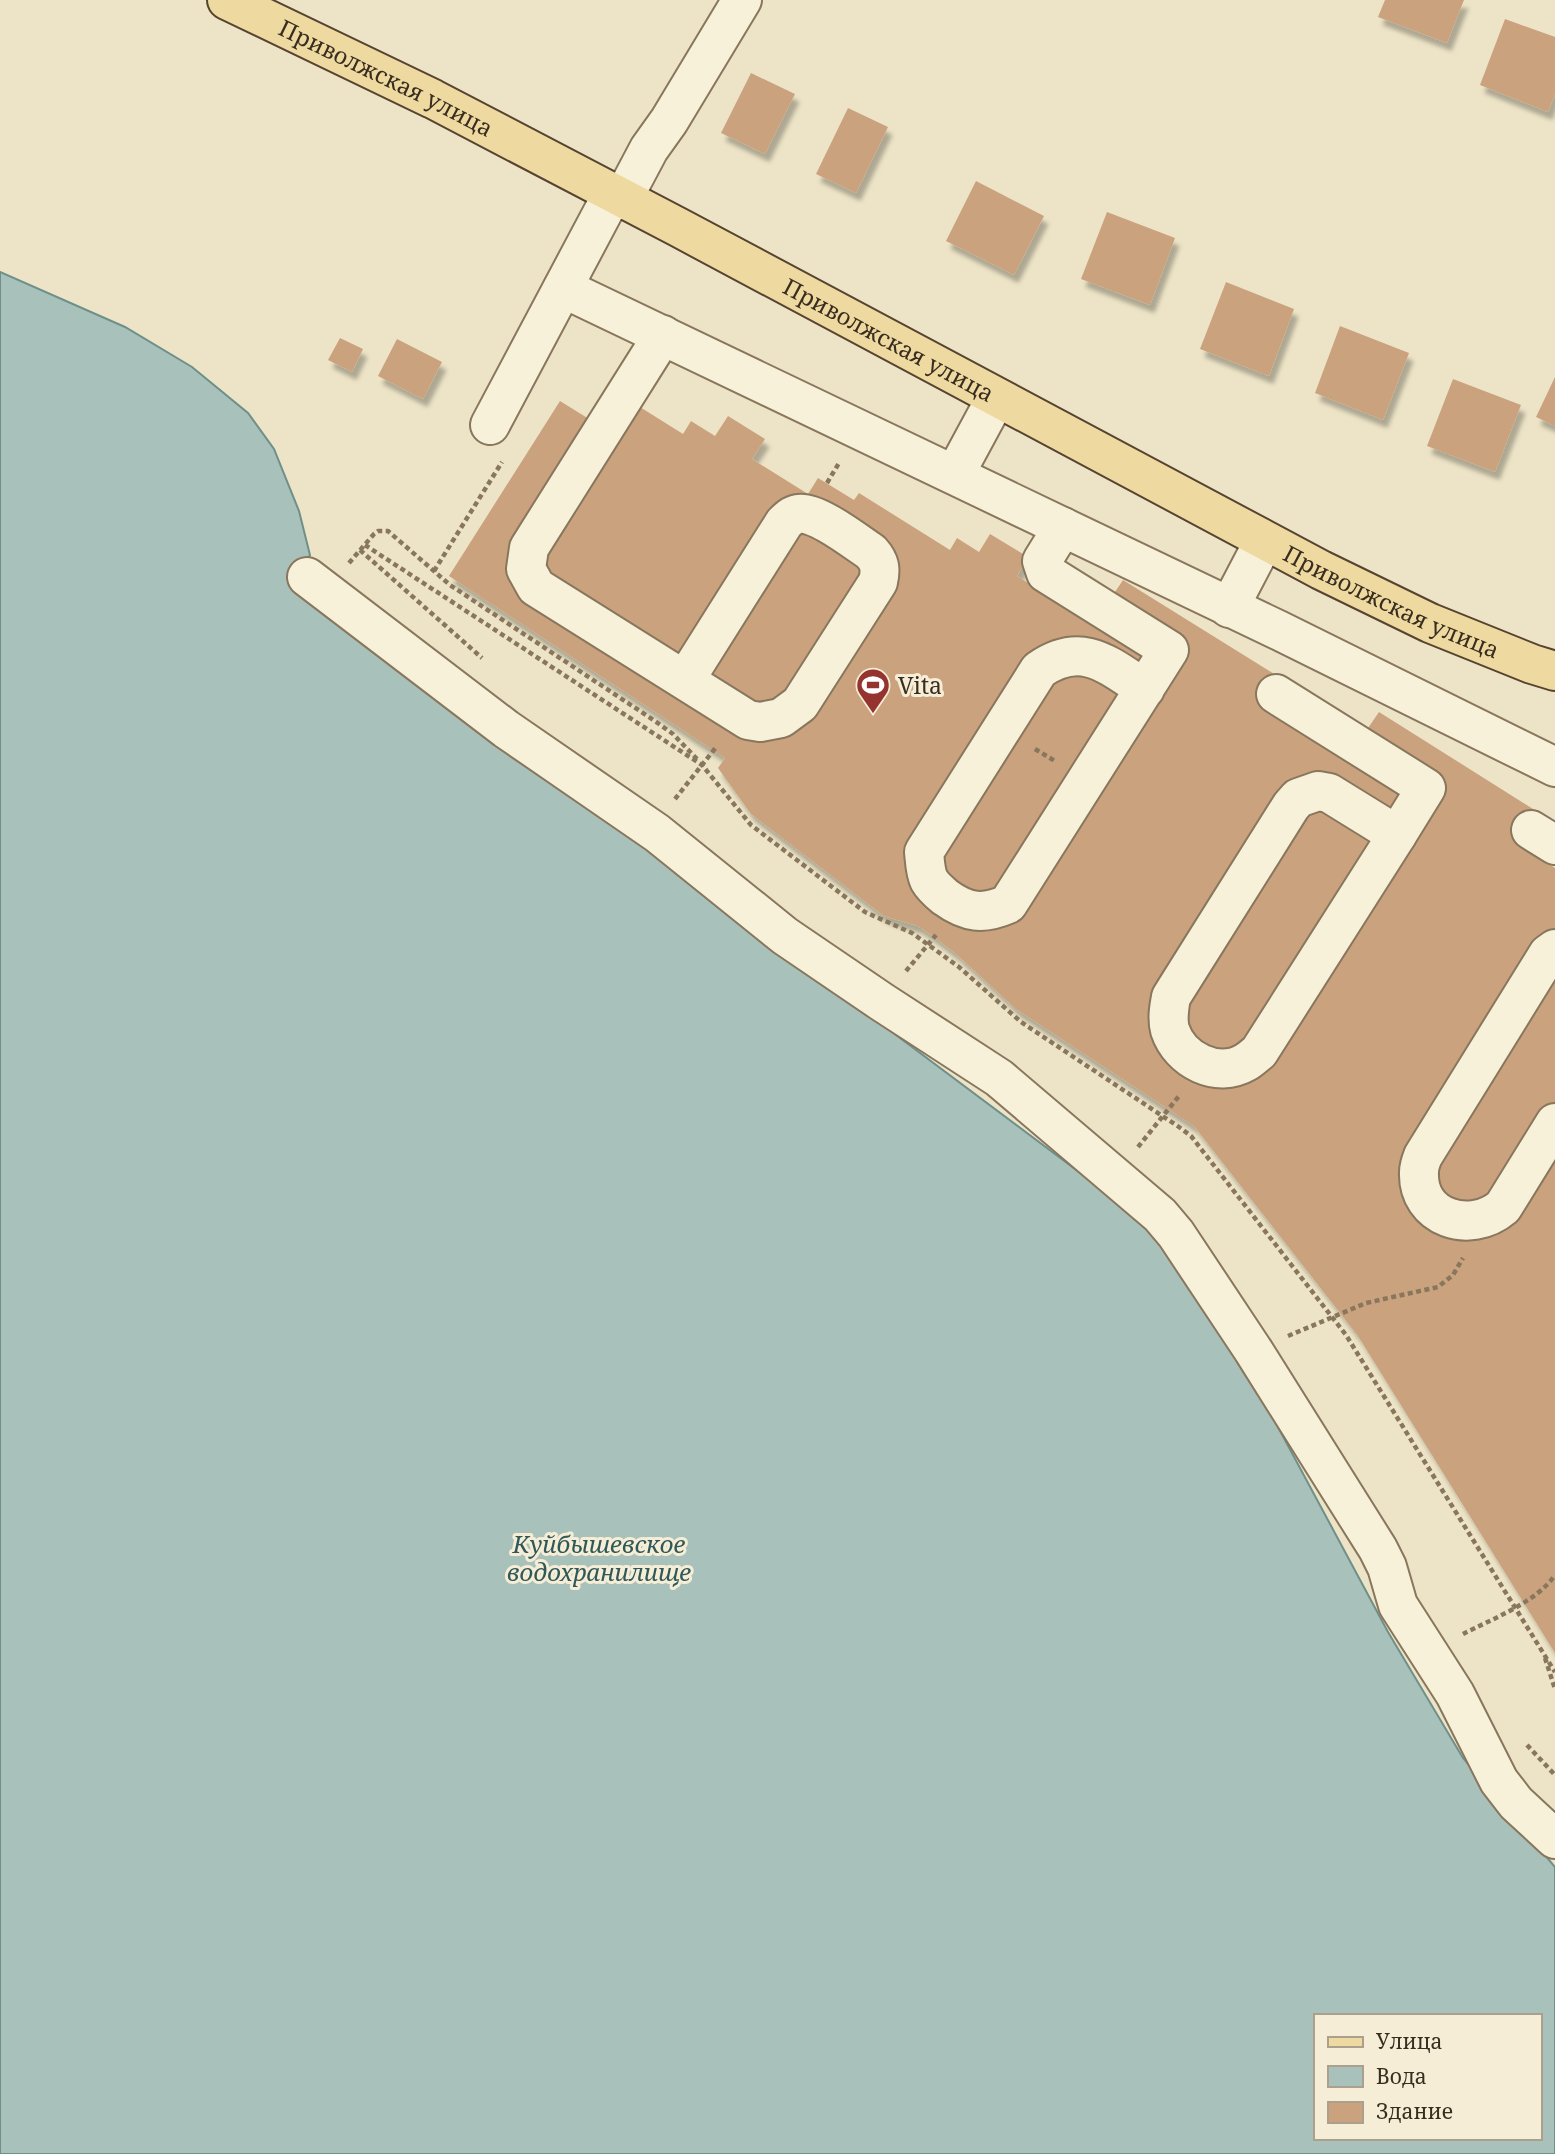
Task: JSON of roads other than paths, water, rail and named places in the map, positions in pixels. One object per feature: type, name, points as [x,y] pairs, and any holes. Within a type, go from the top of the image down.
[{"type":"main road","name":"Приволжская улица","points":[[227,0],[433,100],[678,227],[1264,541],[1430,623],[1555,671]]},
{"type":"street","points":[[494,418],[563,288],[617,197],[669,121],[741,0]]},
{"type":"street","points":[[563,288],[955,474],[1555,767]]},
{"type":"street","points":[[663,335],[528,548],[526,569],[536,587],[748,720],[760,722],[771,721],[793,711],[800,704],[878,582],[880,572],[877,559],[871,552],[815,517],[797,514],[789,518],[685,680]]},
{"type":"street","points":[[955,474],[996,398]]},
{"type":"street","points":[[1063,527],[1042,561],[1046,573],[1169,650],[1145,689],[1008,904],[987,911],[972,911],[958,907],[938,892],[925,867],[924,852],[1039,670],[1066,656],[1083,656],[1101,661],[1145,689]]},
{"type":"street","points":[[1228,608],[1264,541]]},
{"type":"street","points":[[316,584],[506,730],[657,833],[798,946],[999,1078],[1160,1215],[1176,1234],[1253,1350],[1378,1549],[1387,1567],[1398,1605],[1455,1694],[1499,1781],[1516,1803],[1555,1839]]},
{"type":"street","points":[[1320,651],[1282,698],[1426,788],[1397,835],[1259,1052],[1245,1063],[1231,1068],[1203,1065],[1188,1057],[1177,1045],[1170,1028],[1168,1013],[1171,997],[1298,798],[1318,791],[1329,793],[1397,835]]},
{"type":"street","points":[[1555,948],[1548,954],[1423,1156],[1419,1171],[1420,1186],[1430,1204],[1446,1217],[1461,1222],[1487,1218],[1503,1207],[1555,1123]]},
{"type":"water","name":"Куйбышевское водохранилище","points":[[0,272],[125,327],[192,367],[248,413],[274,449],[299,511],[310,555],[294,584],[1139,1217],[1219,1317],[1388,1632],[1463,1758],[1555,1867],[1555,2154],[0,2154]]},
{"type":"place","name":"Vita","points":[[873,715]]}]
